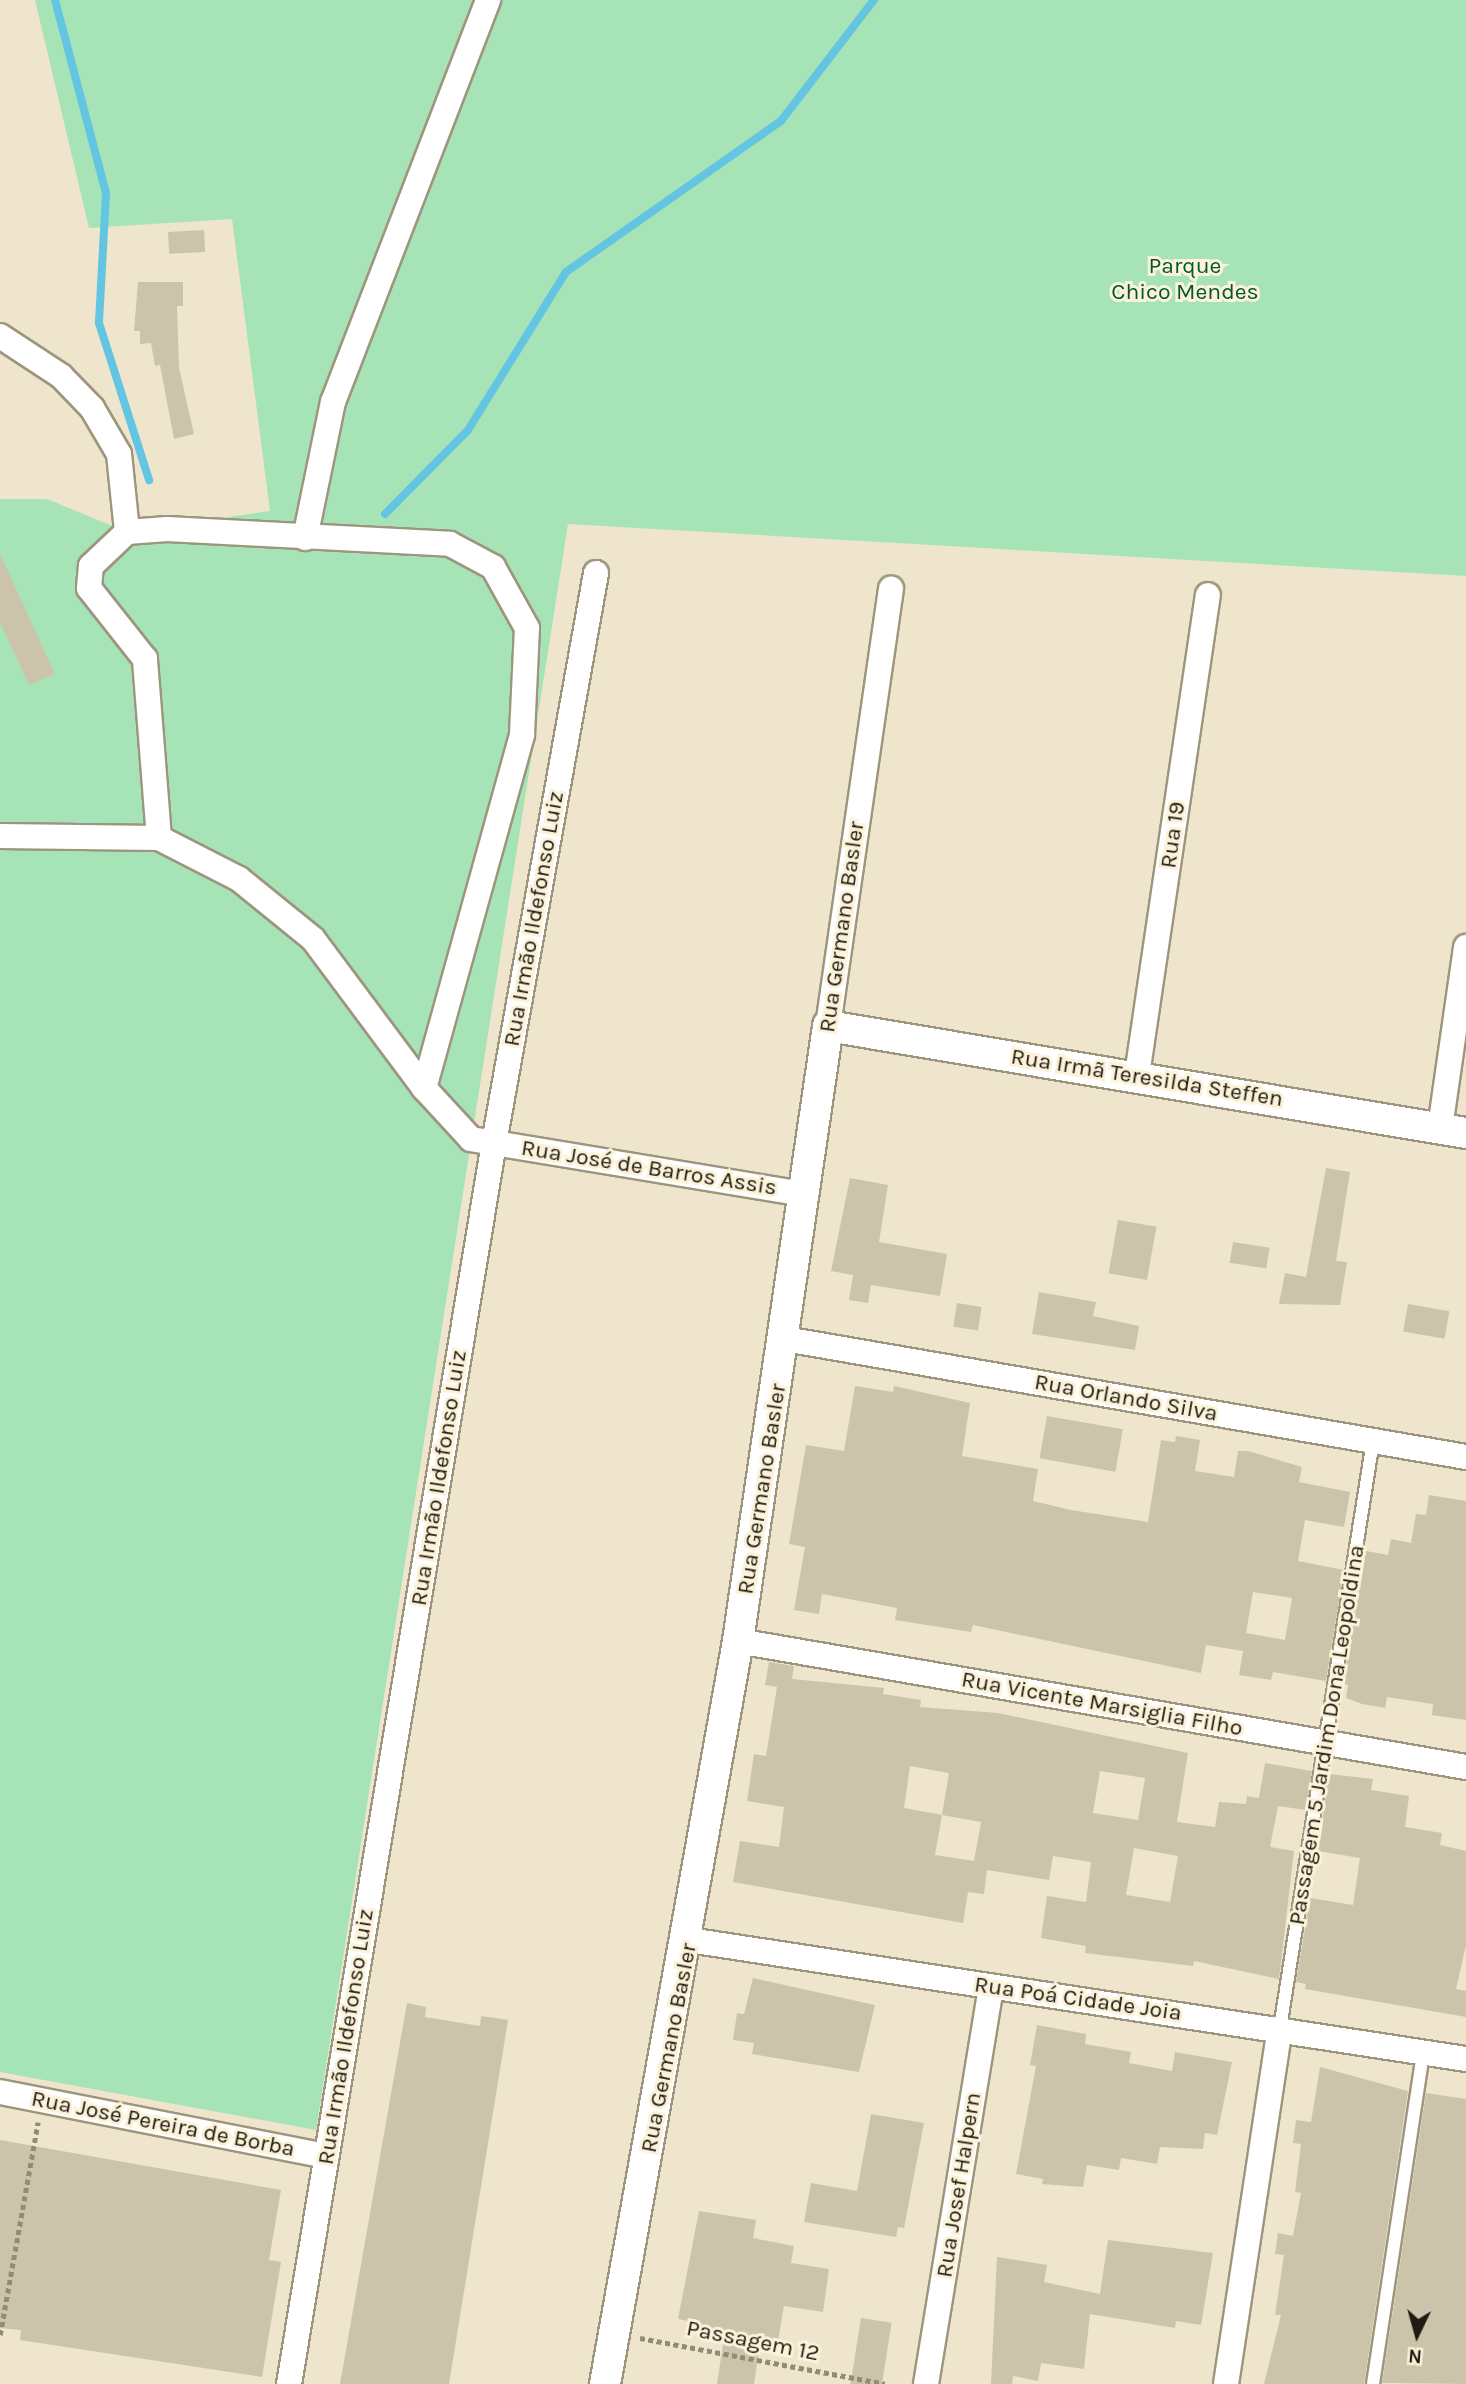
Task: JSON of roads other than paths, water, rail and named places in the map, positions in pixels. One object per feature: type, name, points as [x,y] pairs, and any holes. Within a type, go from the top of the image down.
[{"type":"street","points":[[305,538],[333,402],[488,0]]},
{"type":"street","points":[[0,336],[61,376],[92,408],[119,454],[127,532]]},
{"type":"street","points":[[0,836],[159,838],[145,659],[89,588],[91,566],[127,532],[167,529],[450,544],[493,567],[527,628],[522,735],[424,1088]]},
{"type":"street","name":"Rua Irmão Ildefonso Luiz","points":[[289,2384],[494,1143],[596,573]]},
{"type":"street","name":"Rua Germano Basler","points":[[605,2384],[689,1940],[738,1641],[785,1339],[803,1194],[891,589]]},
{"type":"street","name":"Rua 19","points":[[1137,1075],[1208,595]]},
{"type":"street","name":"Rua José de Barros Assis","points":[[159,838],[239,879],[313,939],[424,1088],[471,1139],[803,1194]]},
{"type":"street","points":[[1453,1130],[1466,947]]},
{"type":"street","name":"Rua Irmã Teresilda Steffen","points":[[828,1026],[1137,1075],[1453,1130]]},
{"type":"street","name":"Rua Orlando Silva","points":[[785,1339],[1466,1457]]},
{"type":"street","name":"Rua Vicente Marsiglia Filho","points":[[738,1641],[1466,1767]]},
{"type":"street","name":"Rua Poá Cidade Joia","points":[[689,1940],[1280,2028],[1466,2059]]},
{"type":"street","name":"Rua Josef Halpern","points":[[926,2384],[991,1986]]},
{"type":"street","points":[[1226,2384],[1280,2028]]},
{"type":"street","name":"Rua José Pereira de Borba","points":[[0,2092],[326,2156]]},
{"type":"lane","name":"Passagem 5 Jardim Dona Leopoldina","points":[[1280,2028],[1328,1743],[1373,1441]]},
{"type":"lane","points":[[1373,2384],[1423,2052]]},
{"type":"waterway","points":[[55,0],[106,193],[99,323],[149,480]]},
{"type":"waterway","points":[[385,514],[468,430],[566,272],[781,121],[874,0]]},
{"type":"park label","name":"Parque Chico Mendes","points":[[1185,279]]}]
